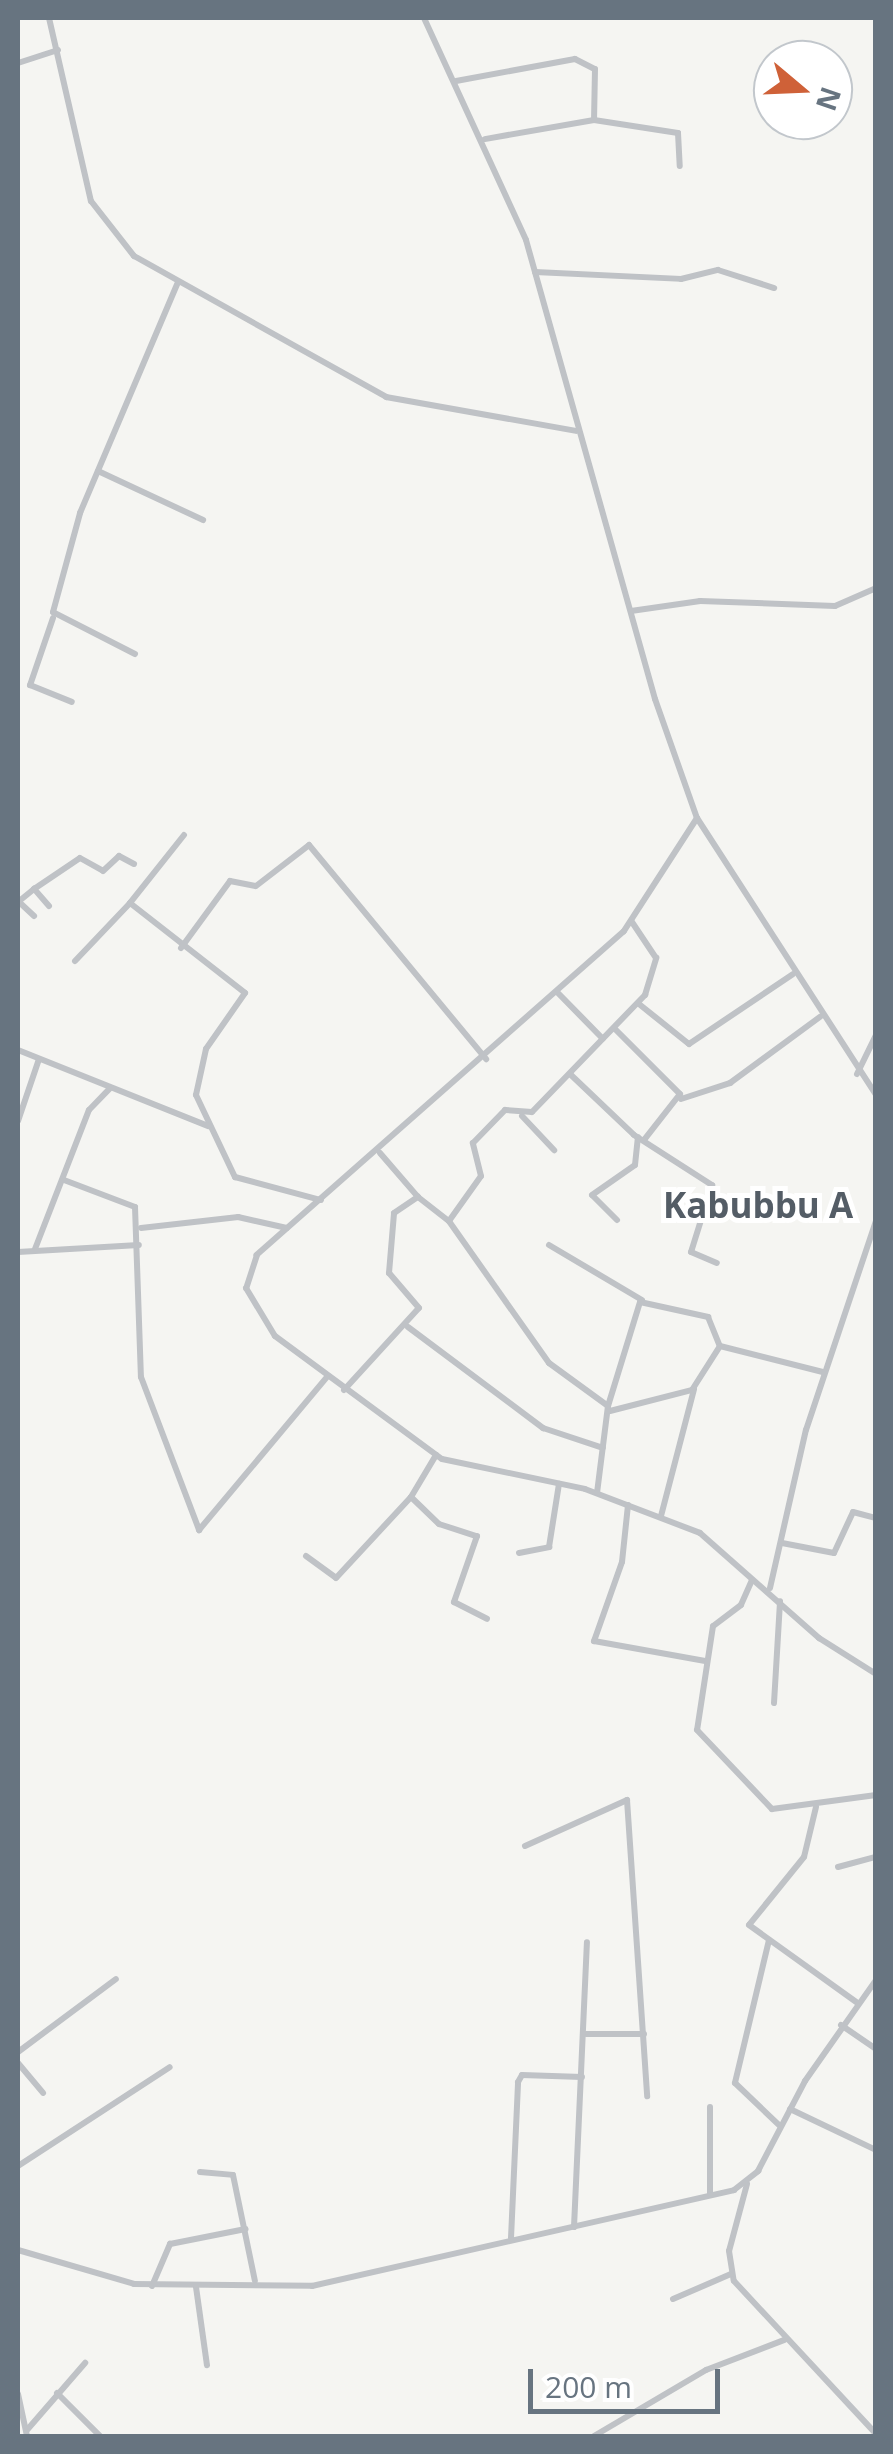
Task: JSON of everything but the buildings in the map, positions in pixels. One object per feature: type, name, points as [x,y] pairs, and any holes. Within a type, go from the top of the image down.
[{"type":"street","points":[[50,18],[100,219],[177,284],[386,397],[541,418],[577,432]]},
{"type":"street","points":[[424,18],[484,140],[535,272],[577,432],[698,818],[857,1076],[876,1095]]},
{"type":"street","points":[[18,62],[58,50]]},
{"type":"street","points":[[456,80],[587,62],[600,79],[594,120]]},
{"type":"street","points":[[484,140],[594,120],[678,133],[680,166]]},
{"type":"street","points":[[535,272],[680,279],[718,270],[774,288]]},
{"type":"street","points":[[72,702],[30,685],[98,471],[177,284]]},
{"type":"street","points":[[98,471],[203,520]]},
{"type":"street","points":[[631,611],[700,601],[835,606],[876,588]]},
{"type":"street","points":[[53,618],[136,654]]},
{"type":"street","points":[[698,818],[632,922],[486,1059],[251,1262],[246,1288],[267,1328],[344,1390],[436,1455],[472,1472],[597,1493],[710,1539],[752,1580],[770,1588],[780,1601],[876,1674]]},
{"type":"street","points":[[75,961],[130,903],[184,835]]},
{"type":"street","points":[[180,948],[230,882],[256,886],[309,844],[486,1059]]},
{"type":"street","points":[[34,916],[18,902],[80,858],[103,870],[118,856],[134,864]]},
{"type":"street","points":[[34,889],[49,906]]},
{"type":"street","points":[[130,903],[180,948],[246,993],[198,1067],[208,1126],[238,1179],[322,1200]]},
{"type":"street","points":[[521,1114],[570,1074],[638,1004],[656,958],[632,922]]},
{"type":"street","points":[[638,1004],[689,1044],[793,974]]},
{"type":"street","points":[[558,993],[603,1039]]},
{"type":"street","points":[[617,1220],[592,1195],[635,1165],[641,1139],[681,1099],[730,1083],[820,1017]]},
{"type":"street","points":[[615,1028],[681,1099]]},
{"type":"street","points":[[857,1076],[876,1035]]},
{"type":"street","points":[[18,1050],[208,1126]]},
{"type":"street","points":[[18,1121],[39,1059]]},
{"type":"street","points":[[570,1074],[641,1139],[713,1186],[691,1252],[716,1263]]},
{"type":"street","points":[[35,1249],[89,1110],[110,1088]]},
{"type":"street","points":[[448,1221],[481,1176],[470,1146],[504,1110],[521,1114],[554,1150]]},
{"type":"street","points":[[380,1153],[418,1198],[448,1221],[549,1364],[611,1406],[694,1388]]},
{"type":"street","points":[[64,1180],[130,1200],[141,1228],[142,1377],[198,1530],[327,1377]]},
{"type":"street","points":[[344,1390],[408,1327],[420,1302],[389,1273],[394,1214],[418,1198]]},
{"type":"street","points":[[141,1228],[238,1217],[289,1228]]},
{"type":"street","points":[[770,1588],[823,1372],[876,1221]]},
{"type":"street","points":[[549,1244],[643,1301],[708,1317],[720,1346],[823,1372]]},
{"type":"street","points":[[18,1252],[139,1245]]},
{"type":"street","points":[[597,1493],[611,1406],[643,1301]]},
{"type":"street","points":[[408,1327],[543,1428],[603,1448]]},
{"type":"street","points":[[661,1516],[694,1388],[714,1338]]},
{"type":"street","points":[[710,1353],[720,1346]]},
{"type":"street","points":[[306,1556],[336,1578],[411,1497],[436,1455]]},
{"type":"street","points":[[518,1552],[549,1547],[559,1484]]},
{"type":"street","points":[[411,1497],[439,1524],[477,1536],[454,1602],[487,1619]]},
{"type":"street","points":[[628,1505],[619,1572],[594,1641],[706,1661]]},
{"type":"street","points":[[782,1543],[834,1553],[852,1512],[876,1518]]},
{"type":"street","points":[[752,1580],[740,1605],[713,1626],[706,1661],[702,1739],[772,1809],[876,1796]]},
{"type":"street","points":[[774,1703],[780,1601]]},
{"type":"street","points":[[525,1846],[627,1800],[647,2096]]},
{"type":"street","points":[[816,1806],[804,1858],[750,1920],[769,1940],[856,2002]]},
{"type":"street","points":[[838,1867],[876,1857]]},
{"type":"street","points":[[769,1940],[735,2083],[780,2125]]},
{"type":"street","points":[[574,2227],[586,2034],[587,1942]]},
{"type":"street","points":[[18,2052],[116,1978]]},
{"type":"street","points":[[876,1980],[841,2025],[747,2183],[731,2274],[784,2340],[876,2434]]},
{"type":"street","points":[[841,2025],[876,2049]]},
{"type":"street","points":[[586,2034],[644,2034]]},
{"type":"street","points":[[18,2063],[43,2093]]},
{"type":"street","points":[[18,2166],[170,2067]]},
{"type":"street","points":[[511,2238],[518,2082],[522,2075],[582,2076]]},
{"type":"street","points":[[710,2107],[710,2193]]},
{"type":"street","points":[[790,2110],[876,2150]]},
{"type":"street","points":[[200,2172],[233,2175],[255,2282]]},
{"type":"street","points":[[18,2250],[73,2272],[152,2286],[312,2286],[747,2183]]},
{"type":"street","points":[[152,2286],[170,2244],[246,2229]]},
{"type":"street","points":[[673,2299],[731,2274]]},
{"type":"street","points":[[196,2287],[207,2364]]},
{"type":"street","points":[[594,2436],[706,2370],[784,2340]]},
{"type":"street","points":[[27,2433],[85,2364]]},
{"type":"street","points":[[57,2393],[100,2436]]},
{"type":"street","points":[[18,2394],[27,2433]]},
{"type":"district","name":"Kabubbu A","points":[[758,1205]]}]
